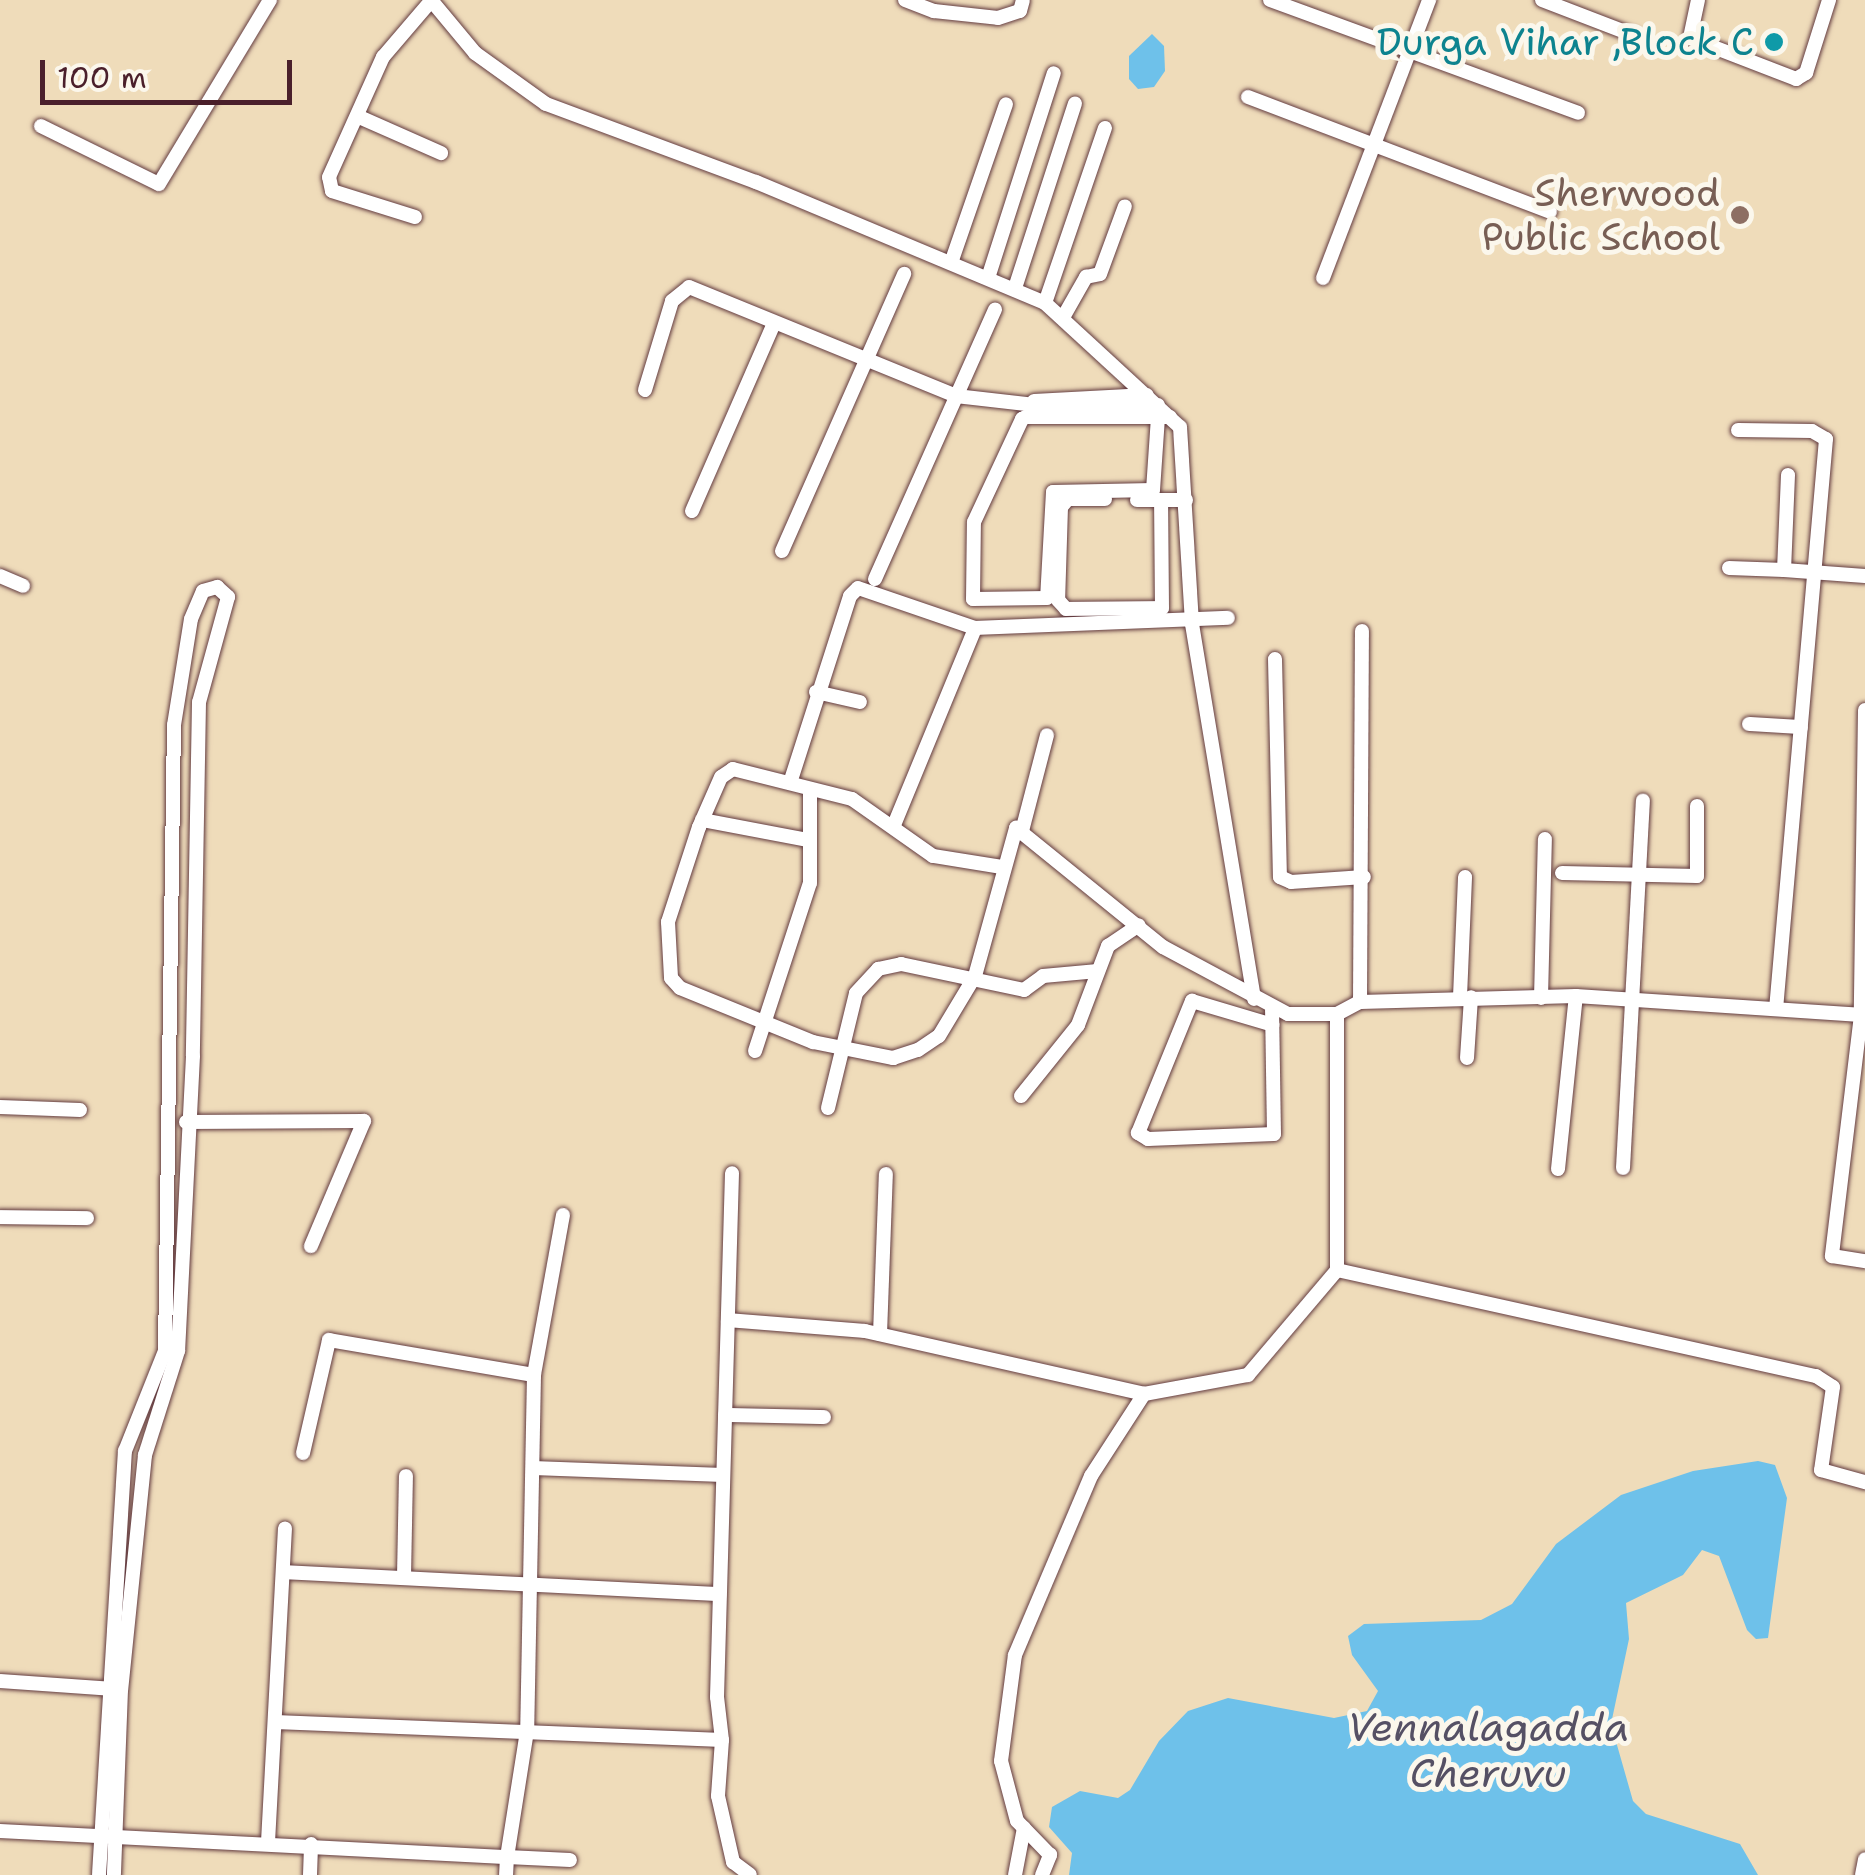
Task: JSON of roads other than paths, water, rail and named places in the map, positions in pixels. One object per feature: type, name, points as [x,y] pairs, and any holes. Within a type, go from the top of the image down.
[{"type":"street","points":[[41,126],[159,184],[270,0]]},
{"type":"street","points":[[415,216],[332,191],[329,176],[383,57],[431,0],[475,54],[546,104],[1015,288],[1064,314],[1162,414],[1186,500],[1192,624],[1254,999]]},
{"type":"street","points":[[905,0],[998,18],[1020,11],[1024,0]]},
{"type":"street","points":[[1270,0],[1578,114]]},
{"type":"street","points":[[1323,278],[1429,0]]},
{"type":"street","points":[[1542,0],[1636,36]]},
{"type":"street","points":[[1698,0],[1690,38],[1796,79],[1806,73],[1829,0]]},
{"type":"street","points":[[988,278],[1054,73]]},
{"type":"street","points":[[1248,96],[1550,212]]},
{"type":"street","points":[[1015,288],[1075,103]]},
{"type":"street","points":[[951,263],[1006,104]]},
{"type":"street","points":[[356,116],[441,153]]},
{"type":"street","points":[[1045,303],[1105,128]]},
{"type":"street","points":[[1064,314],[1086,276],[1100,274],[1125,206]]},
{"type":"street","points":[[782,551],[862,360],[904,274]]},
{"type":"street","points":[[645,390],[681,287],[956,396],[1162,414]]},
{"type":"street","points":[[875,580],[996,310]]},
{"type":"street","points":[[692,511],[774,324]]},
{"type":"street","points":[[1162,414],[1153,490],[1053,492],[1047,598],[973,599],[974,522],[1022,419],[1162,414]]},
{"type":"street","points":[[1738,430],[1812,431],[1826,439],[1819,573],[1776,1009]]},
{"type":"street","points":[[1784,570],[1788,475]]},
{"type":"street","points":[[1159,617],[1160,500]]},
{"type":"street","points":[[1186,500],[1064,501],[1058,600],[1066,608],[1192,624],[1228,618]]},
{"type":"street","points":[[1729,568],[1865,576]]},
{"type":"street","points":[[0,576],[23,586]]},
{"type":"street","points":[[99,1875],[108,1834],[114,1689],[128,1442],[165,1351],[174,725],[191,619],[203,590],[217,587],[228,597],[199,702],[178,1351],[147,1451],[114,1689]]},
{"type":"street","points":[[790,783],[816,692],[850,596],[858,588],[975,628],[1159,617]]},
{"type":"street","points":[[894,825],[975,628]]},
{"type":"street","points":[[1360,1002],[1364,877],[1362,631]]},
{"type":"street","points":[[1276,659],[1280,876],[1291,882],[1364,877]]},
{"type":"street","points":[[816,692],[860,702]]},
{"type":"street","points":[[1865,710],[1863,1015],[1832,1256],[1865,1261]]},
{"type":"street","points":[[1749,724],[1801,727]]},
{"type":"street","points":[[1022,831],[1047,735]]},
{"type":"street","points":[[1002,867],[933,856],[852,799],[734,769],[721,777],[702,820],[668,922],[671,978],[680,988],[842,1047],[893,1058],[918,1050],[939,1036],[975,976],[1002,867],[1016,828],[1139,926],[1254,999],[1288,1014],[1337,1014],[1360,1002],[1576,996],[1863,1015]]},
{"type":"street","points":[[755,1051],[810,883],[810,790]]},
{"type":"street","points":[[1622,1168],[1644,875],[1643,800]]},
{"type":"street","points":[[1562,873],[1697,876],[1697,806]]},
{"type":"street","points":[[702,820],[808,840]]},
{"type":"street","points":[[1541,998],[1544,839]]},
{"type":"street","points":[[1464,876],[1467,1058]]},
{"type":"street","points":[[1021,1096],[1078,1025],[1108,946],[1139,926]]},
{"type":"street","points":[[828,1108],[856,993],[878,968],[901,964],[975,976],[1024,990],[1043,976],[1098,971]]},
{"type":"street","points":[[1558,1169],[1576,996]]},
{"type":"street","points":[[1272,1007],[1274,1134],[1148,1139],[1138,1133],[1192,1001],[1272,1025]]},
{"type":"street","points":[[728,1320],[880,1334],[1144,1394],[1248,1375],[1337,1270],[1337,1014]]},
{"type":"street","points":[[0,1107],[80,1110]]},
{"type":"street","points":[[186,1122],[364,1121],[311,1246]]},
{"type":"street","points":[[732,1173],[719,1594],[722,1740],[718,1796],[733,1862],[750,1875]]},
{"type":"street","points":[[880,1334],[886,1174]]},
{"type":"street","points":[[506,1875],[526,1731],[534,1376],[562,1215]]},
{"type":"street","points":[[0,1217],[87,1218]]},
{"type":"street","points":[[1337,1270],[1816,1376],[1833,1387],[1821,1470],[1865,1482]]},
{"type":"street","points":[[303,1453],[329,1340],[534,1376]]},
{"type":"street","points":[[1042,1875],[1050,1856],[1024,1828],[1001,1762],[1015,1655],[1091,1476],[1144,1394]]},
{"type":"street","points":[[725,1415],[824,1418]]},
{"type":"street","points":[[128,1442],[147,1451]]},
{"type":"street","points":[[533,1468],[723,1475]]},
{"type":"street","points":[[404,1577],[406,1476]]},
{"type":"street","points":[[268,1842],[286,1528]]},
{"type":"street","points":[[284,1572],[719,1594]]},
{"type":"street","points":[[0,1681],[114,1689]]},
{"type":"street","points":[[276,1722],[722,1740]]},
{"type":"street","points":[[1015,1875],[1024,1828]]},
{"type":"street","points":[[0,1831],[570,1860]]},
{"type":"street","points":[[108,1834],[114,1875]]},
{"type":"street","points":[[310,1875],[311,1844]]},
{"type":"street","points":[[1862,1875],[1865,1859]]},
{"type":"water","points":[[1152,34],[1164,46],[1165,71],[1154,87],[1138,89],[1129,79],[1129,56]]},
{"type":"water","name":"Vennalagadda Cheruvu","points":[[1758,1461],[1775,1465],[1787,1498],[1768,1638],[1756,1639],[1747,1630],[1719,1556],[1702,1550],[1683,1575],[1626,1603],[1629,1639],[1611,1724],[1633,1801],[1646,1814],[1740,1844],[1758,1875],[1069,1875],[1072,1853],[1049,1827],[1052,1807],[1080,1791],[1118,1798],[1130,1790],[1159,1741],[1188,1711],[1228,1698],[1334,1718],[1367,1711],[1378,1691],[1352,1655],[1348,1636],[1364,1624],[1481,1620],[1512,1604],[1556,1544],[1621,1495],[1693,1471]]},
{"type":"place","name":"Durga Vihar ,Block C","points":[[1774,42]]},
{"type":"place","name":"Sherwood Public School","points":[[1740,215]]}]
